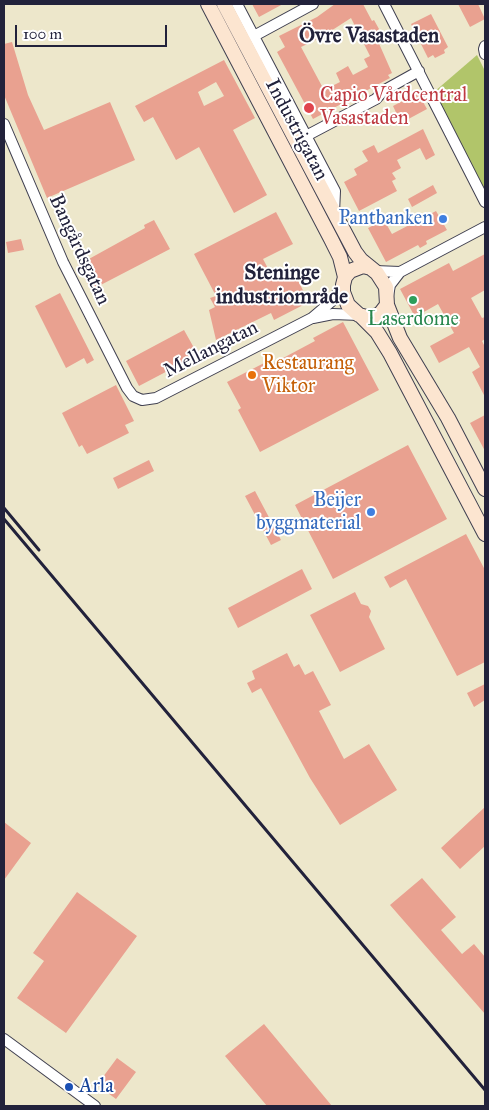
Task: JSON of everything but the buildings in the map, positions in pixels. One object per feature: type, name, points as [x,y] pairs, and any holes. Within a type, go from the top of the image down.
[{"type":"main road","name":"Industrigatan","points":[[208,4],[334,244],[340,257],[344,281]]},
{"type":"main road","name":"Industrigatan","points":[[224,4],[355,252],[373,269]]},
{"type":"main road","points":[[485,489],[448,418],[400,338],[382,280],[373,269],[363,266],[350,271],[344,281],[343,292],[347,302],[377,332],[390,353],[485,534]]},
{"type":"main road","points":[[360,316],[376,317],[384,311],[388,300]]},
{"type":"street","points":[[237,4],[335,191],[334,213]]},
{"type":"street","points":[[254,36],[313,4]]},
{"type":"street","points":[[384,4],[485,202]]},
{"type":"street","points":[[485,46],[485,54]]},
{"type":"street","points":[[306,136],[376,99],[383,90],[419,71]]},
{"type":"street","name":"Bangårdsgatan","points":[[4,124],[63,262],[128,388]]},
{"type":"street","points":[[388,300],[390,285],[400,272],[485,227]]},
{"type":"street","points":[[373,269],[400,272]]},
{"type":"street","name":"Mellangatan","points":[[128,388],[134,396],[142,400],[156,398],[312,318],[328,305],[344,281]]},
{"type":"street","name":"Mellangatan","points":[[312,318],[333,314],[360,316]]},
{"type":"street","points":[[4,1040],[96,1106]]},
{"type":"green space","points":[[477,55],[485,71],[485,193],[434,92]]},
{"type":"railway","points":[[4,508],[39,550]]},
{"type":"railway","points":[[4,519],[485,1090]]},
{"type":"place","name":"Capio Vårdcentral Vasastaden","points":[[309,108]]},
{"type":"place","name":"Pantbanken","points":[[443,219]]},
{"type":"place","name":"Laserdome","points":[[413,300]]},
{"type":"place","name":"Restaurang Viktor","points":[[252,375]]},
{"type":"place","name":"Beijer byggmaterial","points":[[371,512]]},
{"type":"place","name":"Arla","points":[[69,1087]]},
{"type":"district","name":"Övre Vasastaden","points":[[369,37]]},
{"type":"district","name":"Steninge industriområde","points":[[282,286]]}]
